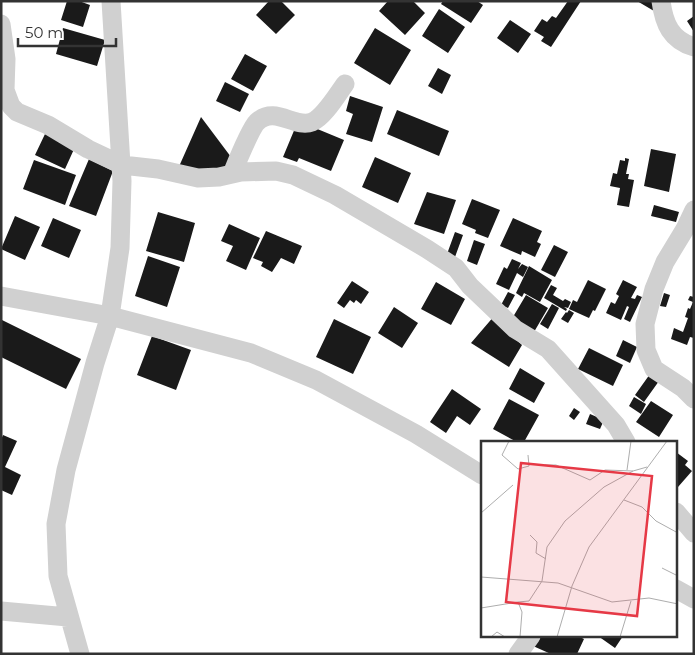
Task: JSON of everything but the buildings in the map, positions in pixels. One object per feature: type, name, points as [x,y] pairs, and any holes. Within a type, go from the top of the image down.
[{"type":"street","points":[[80,654],[68,617],[58,576],[56,524],[66,470],[95,363],[110,316],[120,248],[122,165],[111,1]]},
{"type":"street","points":[[661,1],[670,31],[683,43],[694,47]]},
{"type":"street","points":[[1,24],[5,90],[11,106],[17,112],[48,125],[88,149],[122,165],[158,169],[198,178],[276,171],[292,175],[335,195],[456,268],[470,286],[515,329],[548,349],[616,425],[625,441]]},
{"type":"street","points":[[232,174],[256,122],[269,116],[307,123],[313,122],[321,116],[345,84]]},
{"type":"street","points":[[694,210],[665,262],[654,289],[646,324],[646,350],[654,368],[683,388],[694,399]]},
{"type":"street","points":[[1,296],[110,316],[252,353],[316,380],[416,434],[481,473]]},
{"type":"street","points":[[678,514],[694,533]]},
{"type":"street","points":[[678,589],[694,599]]},
{"type":"street","points":[[1,611],[68,617]]},
{"type":"street","points":[[518,654],[530,638]]}]
